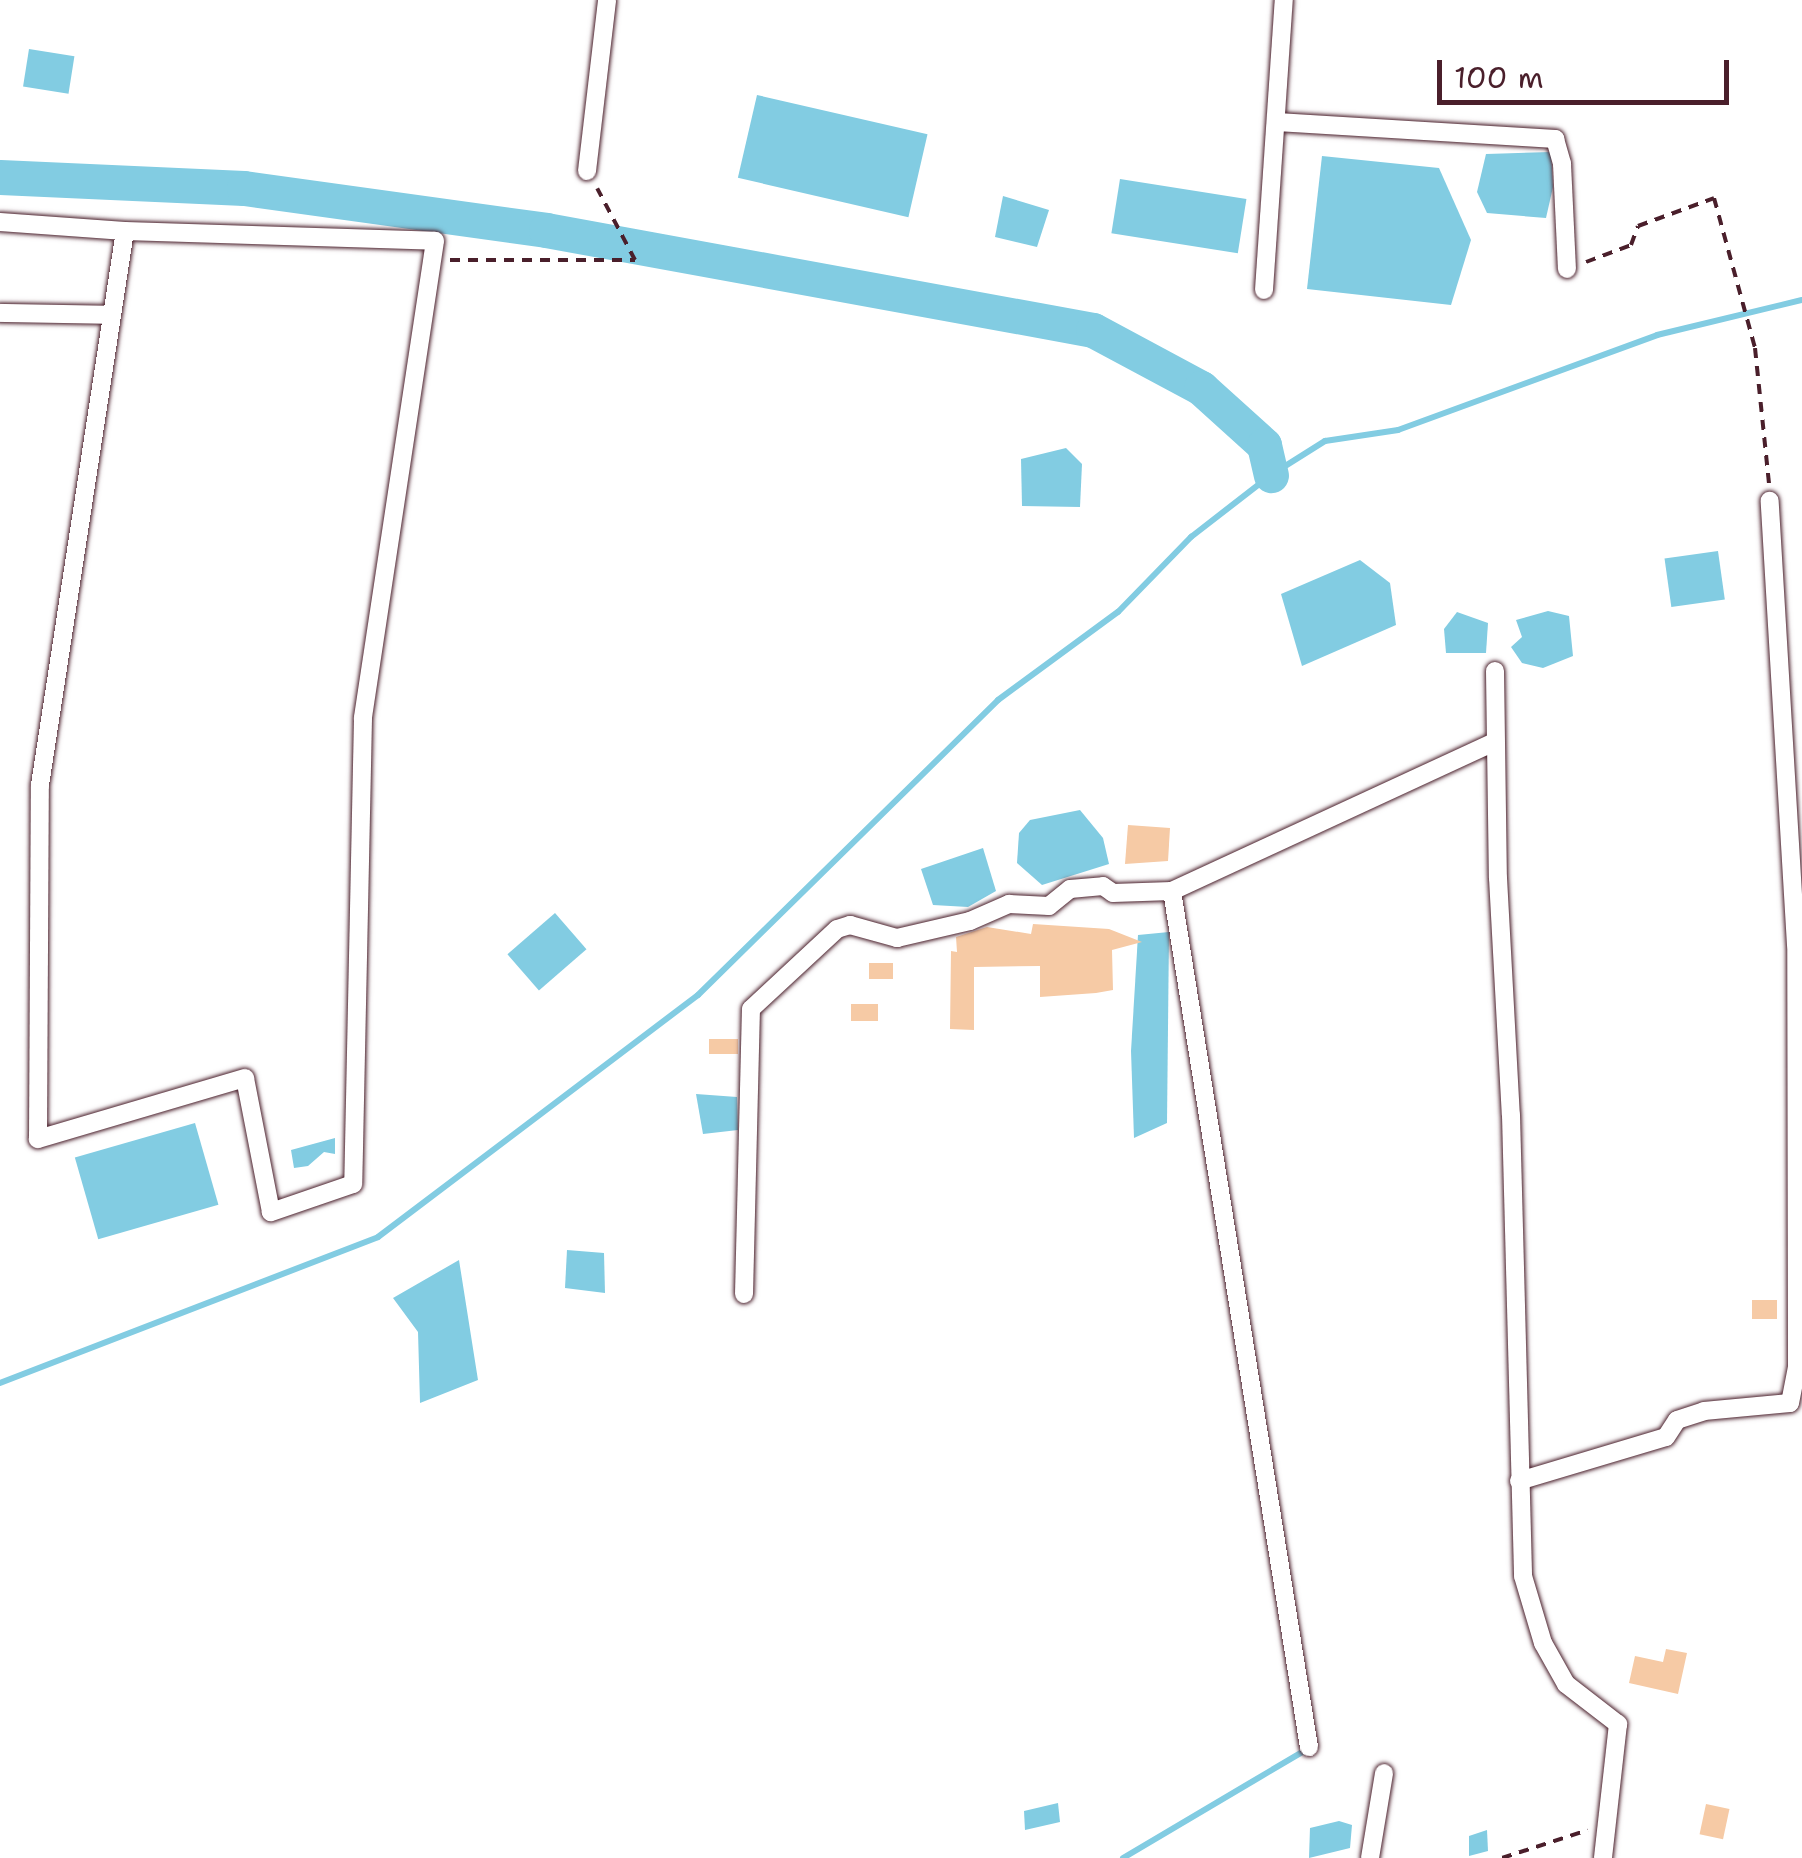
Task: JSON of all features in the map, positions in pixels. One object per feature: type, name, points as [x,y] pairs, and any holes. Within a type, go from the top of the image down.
[{"type":"street","points":[[588,171],[607,0]]},
{"type":"street","points":[[1264,290],[1284,0]]},
{"type":"street","points":[[1277,122],[1555,139],[1562,164],[1568,269]]},
{"type":"street","points":[[0,222],[125,231],[435,241],[362,718],[352,1184],[271,1212],[244,1078],[38,1139],[40,785],[125,231]]},
{"type":"street","points":[[0,314],[112,315]]},
{"type":"street","points":[[1519,1481],[1666,1438],[1677,1420],[1704,1412],[1790,1404],[1800,1366],[1796,945],[1770,500]]},
{"type":"street","points":[[1495,672],[1523,1576],[1543,1643],[1566,1684],[1618,1724],[1603,1858]]},
{"type":"street","points":[[744,1294],[751,1009],[837,929],[850,925],[897,938],[970,921],[1009,904],[1049,906],[1070,890],[1103,886],[1114,893],[1172,891],[1495,742]]},
{"type":"street","points":[[1172,891],[1309,1747]]},
{"type":"street","points":[[1370,1858],[1384,1773]]},
{"type":"path","points":[[432,260],[634,260],[588,171]]},
{"type":"path","points":[[1568,269],[1631,245],[1638,226],[1714,198],[1755,348],[1770,500]]},
{"type":"path","points":[[1502,1858],[1608,1824]]},
{"type":"water","points":[[29,49],[74,56],[68,94],[23,87]]},
{"type":"water","points":[[757,95],[928,134],[908,217],[738,178]]},
{"type":"water","points":[[1551,152],[1553,187],[1546,218],[1487,213],[1477,192],[1486,154]]},
{"type":"water","points":[[1322,156],[1439,168],[1471,240],[1451,305],[1307,289]]},
{"type":"water","points":[[1120,179],[1246,199],[1238,253],[1111,233]]},
{"type":"water","points":[[1003,196],[1049,210],[1037,247],[995,237]]},
{"type":"water","points":[[1066,448],[1082,464],[1080,507],[1022,506],[1021,459]]},
{"type":"water","points":[[1718,551],[1725,600],[1671,607],[1665,559]]},
{"type":"water","points":[[1360,560],[1390,583],[1396,625],[1302,666],[1281,594]]},
{"type":"water","points":[[1548,611],[1569,616],[1573,656],[1543,668],[1522,663],[1511,647],[1522,637],[1516,620]]},
{"type":"water","points":[[1457,612],[1488,623],[1486,653],[1446,653],[1444,629]]},
{"type":"water","points":[[1080,810],[1103,838],[1109,864],[1042,885],[1017,863],[1019,833],[1030,820]]},
{"type":"water","points":[[983,848],[996,891],[968,907],[933,905],[921,869]]},
{"type":"water","points":[[555,913],[586,949],[539,991],[507,954]]},
{"type":"water","points":[[1169,932],[1167,1123],[1134,1138],[1131,1051],[1138,935]]},
{"type":"water","points":[[696,1094],[737,1097],[738,1130],[703,1134]]},
{"type":"water","points":[[195,1123],[218,1205],[98,1239],[75,1157]]},
{"type":"water","points":[[335,1138],[335,1154],[324,1152],[308,1166],[294,1168],[291,1150]]},
{"type":"water","points":[[567,1250],[604,1253],[605,1293],[565,1288]]},
{"type":"water","points":[[459,1260],[478,1380],[420,1403],[418,1332],[393,1298]]},
{"type":"water","points":[[1058,1803],[1060,1822],[1025,1830],[1024,1811]]},
{"type":"water","points":[[1339,1821],[1352,1825],[1350,1848],[1309,1858],[1310,1828]]},
{"type":"water","points":[[1487,1830],[1488,1851],[1469,1856],[1469,1836]]},
{"type":"building","points":[[1128,825],[1170,828],[1168,861],[1125,864]]},
{"type":"building","points":[[1033,924],[1109,929],[1142,942],[1112,950],[1113,990],[1096,993],[1040,997],[1040,966],[974,967],[974,1030],[950,1029],[951,951],[957,952],[956,937],[987,927],[1031,934]]},
{"type":"building","points":[[869,963],[893,963],[893,979],[869,979]]},
{"type":"building","points":[[851,1004],[878,1004],[878,1021],[851,1021]]},
{"type":"building","points":[[709,1039],[738,1039],[738,1054],[709,1054]]},
{"type":"building","points":[[1752,1300],[1777,1300],[1777,1319],[1752,1319]]},
{"type":"building","points":[[1666,1649],[1687,1653],[1678,1694],[1629,1683],[1635,1656],[1663,1662]]},
{"type":"building","points":[[1706,1804],[1729,1809],[1723,1839],[1700,1834]]},
{"type":"waterway","points":[[0,177],[244,188],[546,230],[1093,330],[1201,388],[1264,445],[1271,475]]},
{"type":"waterway","points":[[0,1383],[378,1237],[698,995],[998,700],[1118,612],[1191,537],[1271,475],[1325,441],[1398,430],[1657,335],[1802,300]]},
{"type":"waterway","points":[[1123,1858],[1307,1749]]}]
